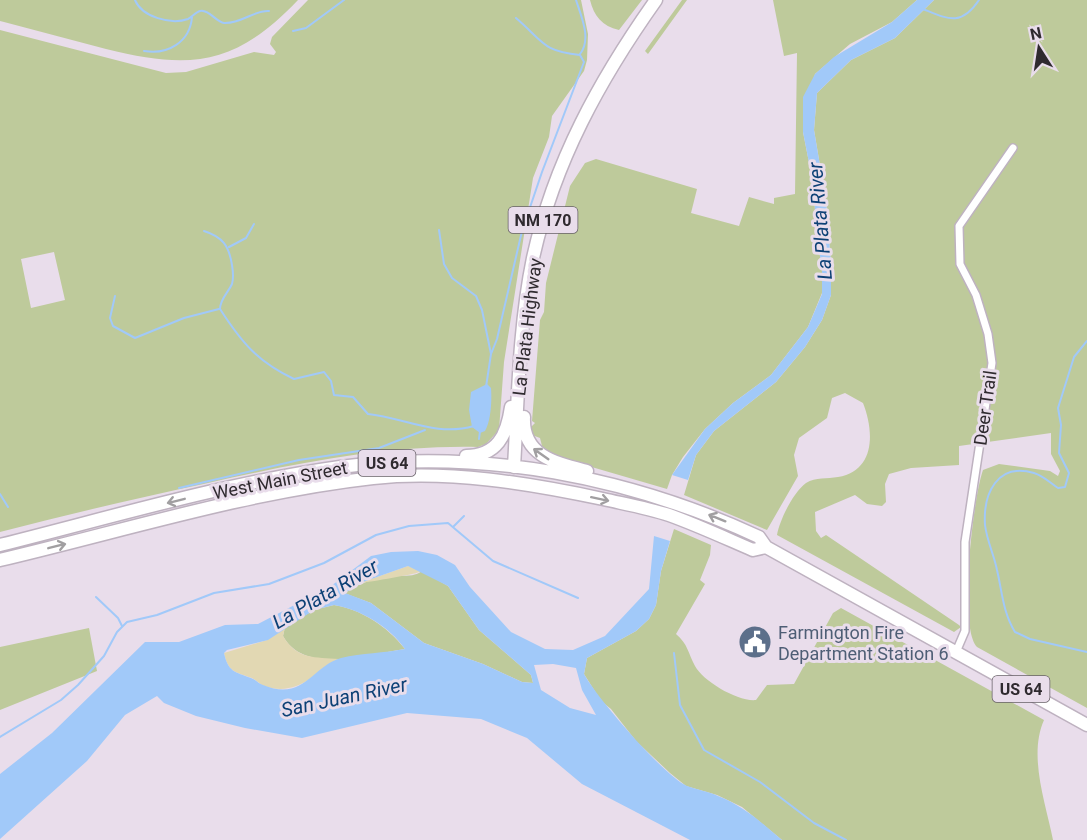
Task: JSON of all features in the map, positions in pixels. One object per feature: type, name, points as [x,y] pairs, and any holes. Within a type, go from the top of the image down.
[{"type":"highway","name":"La Plata Highway","points":[[514,467],[520,362],[531,268],[553,189],[577,130],[601,83],[656,0]]},
{"type":"highway","points":[[394,462],[408,457],[480,456],[494,448],[502,439],[509,422],[512,373],[520,362],[527,374],[523,428],[528,441],[537,453],[553,462],[646,487],[651,495]]},
{"type":"highway","name":"West Main Street","points":[[0,545],[282,476],[394,462],[466,462],[590,479],[651,495],[723,520],[759,537],[766,547],[1087,725]]},
{"type":"highway","points":[[390,478],[401,473],[489,475],[514,467],[532,481],[558,484],[573,493]]},
{"type":"highway","name":"West Main Street","points":[[0,560],[199,511],[313,487],[423,476],[507,482],[573,493],[667,515],[753,550],[766,547]]},
{"type":"street","name":"Deer Trail","points":[[956,652],[965,631],[965,542],[992,363],[988,334],[976,295],[960,264],[959,226],[1013,148]]},
{"type":"green space","points":[[0,0],[298,0],[275,22],[232,50],[210,57],[187,60],[136,56],[0,21]]},
{"type":"green space","points":[[308,0],[581,0],[588,34],[587,60],[584,71],[552,116],[549,137],[533,178],[504,362],[499,430],[486,444],[478,447],[376,452],[309,462],[156,494],[0,532],[0,30],[166,73],[186,72],[254,52],[274,55],[276,52],[270,44],[272,37]],"holes":[[[54,252],[65,300],[31,308],[21,259]]]},
{"type":"green space","points":[[590,0],[642,0],[619,30],[600,20]]},
{"type":"green space","points":[[682,0],[687,0],[648,54],[645,51]]},
{"type":"green space","points":[[773,0],[917,0],[892,22],[850,44],[815,74],[803,132],[814,188],[816,236],[822,266],[822,293],[808,327],[771,375],[733,403],[705,429],[683,457],[667,489],[554,456],[542,446],[540,438],[532,435],[531,427],[535,423],[532,421],[540,320],[544,312],[546,283],[570,186],[585,163],[596,159],[697,189],[691,213],[739,226],[749,197],[774,204],[774,198],[795,194],[797,53],[784,56]]},
{"type":"green space","points":[[934,0],[1087,0],[1087,708],[977,647],[971,635],[969,562],[975,507],[983,470],[999,464],[1050,471],[1058,476],[1060,471],[1051,454],[1051,433],[959,446],[959,465],[911,468],[889,474],[885,484],[886,502],[882,506],[867,504],[855,495],[815,512],[816,531],[821,538],[826,535],[961,627],[954,632],[777,535],[788,507],[801,487],[814,480],[850,473],[866,458],[870,437],[867,414],[863,403],[845,393],[832,398],[827,418],[799,438],[794,455],[798,476],[767,530],[684,495],[696,455],[714,431],[776,382],[805,347],[822,320],[831,295],[826,201],[814,130],[817,93],[851,60],[895,38]]},
{"type":"green space","points":[[674,529],[711,545],[710,555],[700,580],[705,584],[676,634],[705,678],[731,694],[749,700],[756,700],[767,685],[794,684],[833,613],[841,608],[1044,720],[1040,734],[1038,764],[1053,840],[782,840],[742,807],[717,795],[686,786],[670,773],[636,741],[611,709],[601,701],[584,674],[587,658],[636,631],[649,619],[656,605],[661,571]]},
{"type":"green space","points":[[422,571],[448,586],[479,630],[531,675],[533,683],[522,682],[483,664],[424,643],[371,603],[344,593],[373,580],[389,576],[409,576]]},
{"type":"green space","points":[[334,605],[354,610],[373,620],[391,633],[405,649],[356,658],[322,659],[306,656],[293,648],[283,636],[285,627],[314,610]]},
{"type":"green space","points":[[89,628],[97,671],[0,710],[0,647]]},
{"type":"sand","points":[[408,566],[422,571],[360,583]]},
{"type":"sand","points":[[285,627],[283,636],[294,649],[307,656],[339,659],[313,677],[286,689],[264,686],[230,668],[224,653],[267,640]]},
{"type":"water","name":"La Plata River","points":[[917,0],[934,0],[895,38],[851,60],[817,93],[814,130],[826,201],[831,264],[831,295],[822,320],[805,347],[776,382],[714,431],[696,455],[688,480],[672,475],[705,429],[733,403],[771,375],[808,327],[822,294],[822,266],[816,236],[814,188],[803,132],[803,97],[815,74],[834,57],[892,22]]},
{"type":"water","points":[[487,384],[491,388],[490,416],[485,431],[480,433],[472,427],[469,410],[471,392]]},
{"type":"water","points":[[654,536],[670,541],[661,571],[656,605],[649,619],[636,631],[587,658],[584,674],[602,700],[663,768],[687,786],[714,794],[736,805],[782,840],[690,840],[582,784],[527,738],[481,719],[407,713],[302,738],[196,716],[164,703],[157,696],[125,715],[87,761],[0,839],[0,774],[52,733],[145,642],[179,642],[225,625],[258,624],[331,586],[371,556],[391,552],[418,551],[437,555],[455,565],[470,587],[511,632],[545,649],[573,650],[605,636],[649,589]],"holes":[[[408,566],[448,586],[479,630],[531,675],[533,683],[522,682],[483,664],[424,643],[371,603],[345,593],[360,583]],[[334,605],[354,610],[383,626],[405,649],[341,658],[331,662],[298,686],[288,689],[277,689],[262,684],[230,668],[224,653],[227,650],[268,640],[314,610]],[[553,664],[576,668],[582,690],[596,715],[570,708],[541,690],[534,665]]]},
{"type":"waterway","points":[[135,0],[150,15],[174,21],[188,19],[203,11],[221,22],[230,23],[269,11]]},
{"type":"waterway","points":[[293,31],[306,28],[344,0]]},
{"type":"waterway","points":[[576,0],[585,35],[580,54]]},
{"type":"waterway","points":[[923,9],[940,16],[954,18],[966,14],[979,0]]},
{"type":"waterway","points":[[144,51],[161,51],[176,45],[187,33],[192,17]]},
{"type":"waterway","points":[[491,354],[497,339],[522,231],[584,62],[580,55],[550,48],[516,18]]},
{"type":"waterway","points":[[229,247],[246,238],[254,224]]},
{"type":"waterway","points":[[439,230],[444,264],[452,278],[476,296],[482,310],[491,354],[486,387]]},
{"type":"waterway","points":[[204,231],[220,239],[227,247],[231,258],[233,281],[221,302],[220,309],[243,341],[260,358],[294,379],[324,372],[331,381],[334,395],[353,397],[368,414],[434,428],[460,429],[474,426]]},
{"type":"waterway","points":[[115,296],[110,318],[113,326],[135,338],[184,318],[219,309]]},
{"type":"waterway","points":[[1087,341],[1074,357],[1058,408],[1061,425],[1059,453],[1069,473],[1065,487],[1058,488],[1034,473],[1010,472],[995,483],[990,492],[985,513],[987,537],[996,564],[1005,610],[1015,632],[1030,639],[1087,652]]},
{"type":"waterway","points":[[179,488],[299,460],[379,448],[425,430]]},
{"type":"waterway","points":[[479,439],[480,431]]},
{"type":"waterway","points":[[0,494],[8,507]]},
{"type":"waterway","points":[[454,526],[464,516]]},
{"type":"waterway","points":[[0,737],[61,700],[78,685],[104,656],[117,632],[127,622],[157,615],[214,593],[269,584],[324,563],[376,535],[409,526],[448,523],[493,561],[578,598]]},
{"type":"waterway","points":[[96,597],[118,618],[122,626]]},
{"type":"waterway","points":[[674,653],[680,705],[704,750],[760,782],[814,823],[846,840]]},
{"type":"place","name":"Farmington Fire Department Station 6","points":[[755,642]]},
{"type":"water label","name":"San Juan River","points":[[344,697]]}]
